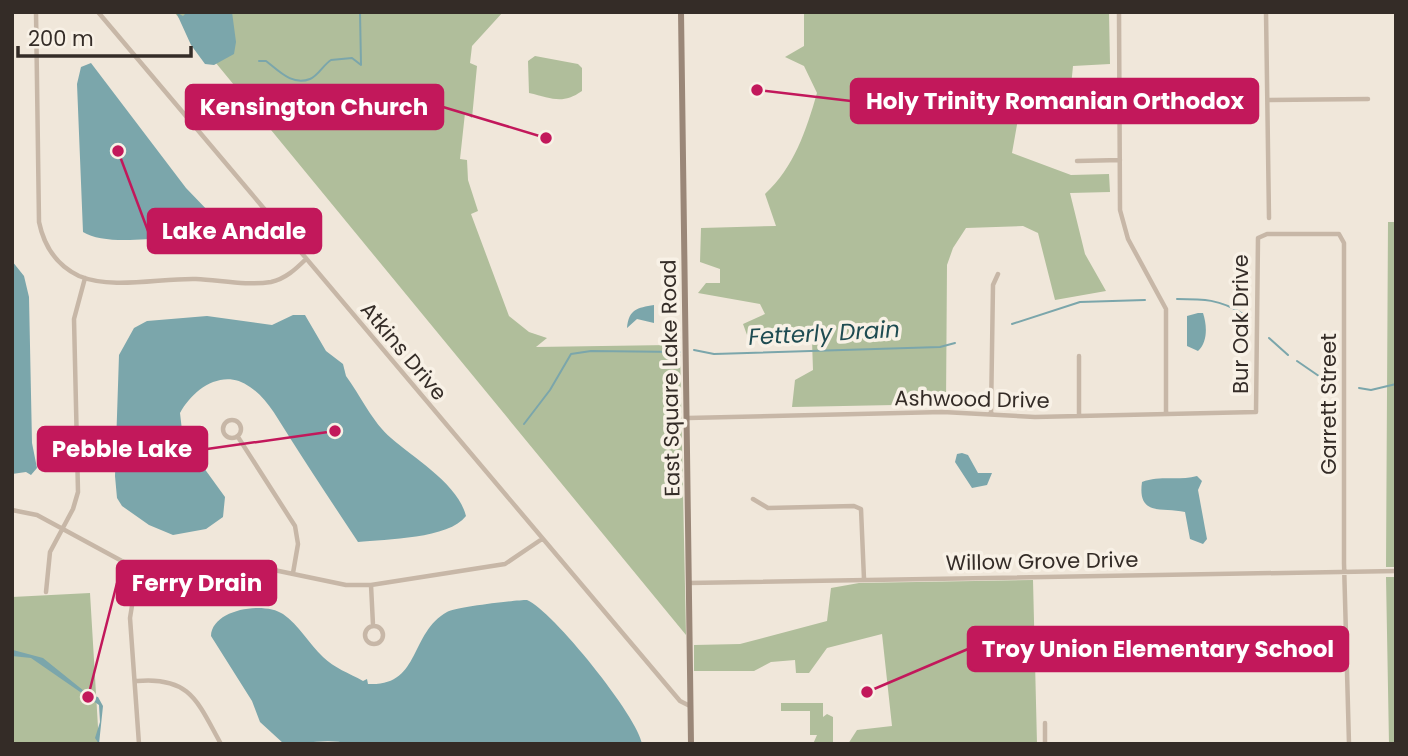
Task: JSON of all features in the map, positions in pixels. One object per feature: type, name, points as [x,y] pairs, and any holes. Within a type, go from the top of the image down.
[{"type":"main road","name":"East Square Lake Road","points":[[681,12],[691,744]]},
{"type":"street","points":[[36,12],[41,229],[56,260],[85,278],[101,281],[186,279],[269,282],[290,274],[306,260]]},
{"type":"street","name":"Atkins Drive","points":[[98,12],[680,701],[690,706]]},
{"type":"street","points":[[1119,12],[1123,226],[1161,295],[1167,315],[1166,414]]},
{"type":"street","points":[[1266,12],[1269,218]]},
{"type":"street","points":[[1268,100],[1368,99]]},
{"type":"street","points":[[1077,161],[1120,160]]},
{"type":"street","name":"Bur Oak Drive","points":[[1256,412],[1258,238],[1267,234],[1337,233],[1342,236]]},
{"type":"street","name":"Garrett Street","points":[[1342,236],[1349,744]]},
{"type":"street","points":[[990,414],[993,285],[998,274]]},
{"type":"street","points":[[46,592],[47,562],[78,492],[74,319],[85,278]]},
{"type":"street","points":[[1079,356],[1079,415]]},
{"type":"street","name":"Ashwood Drive","points":[[688,418],[1256,412]]},
{"type":"street","points":[[234,420],[240,424],[242,431],[238,437],[231,439],[225,435],[223,428],[227,421],[234,420]]},
{"type":"street","points":[[238,437],[295,526],[298,544],[293,573]]},
{"type":"street","points":[[753,499],[768,508],[854,506],[861,509],[864,579]]},
{"type":"street","points":[[12,510],[37,515],[144,573],[162,581],[180,583],[261,571],[293,573],[345,586],[370,585],[505,564],[542,539]]},
{"type":"street","name":"Willow Grove Drive","points":[[689,583],[1396,571]]},
{"type":"street","points":[[139,744],[137,681],[130,612],[144,573]]},
{"type":"street","points":[[370,585],[373,625]]},
{"type":"street","points":[[373,625],[380,627],[383,634],[382,640],[375,644],[369,642],[365,636],[367,629],[373,625]]},
{"type":"street","points":[[137,681],[162,680],[184,688],[200,705],[221,744]]},
{"type":"street","points":[[1045,723],[1045,744]]},
{"type":"green space","points":[[174,12],[503,12],[472,46],[470,63],[477,66],[472,118],[465,113],[460,159],[467,160],[468,180],[478,211],[471,214],[509,316],[529,332],[547,338],[536,347],[669,345],[680,349],[686,635]]},
{"type":"green space","points":[[804,12],[1109,12],[1110,64],[1073,66],[1068,116],[1018,119],[1012,153],[1071,175],[1109,174],[1110,192],[1070,193],[1085,254],[1106,291],[1055,300],[1038,233],[1023,226],[966,228],[953,248],[947,265],[946,404],[792,407],[795,380],[813,370],[812,341],[777,329],[750,343],[743,324],[765,314],[760,304],[698,293],[706,283],[720,283],[720,269],[700,262],[701,228],[776,226],[765,194],[791,160],[803,135],[817,93],[804,66],[785,57],[804,46]]},
{"type":"green space","points":[[535,56],[578,64],[582,68],[582,91],[563,99],[529,93],[528,61]]},
{"type":"green space","points":[[1388,222],[1396,222],[1396,567],[1386,567]]},
{"type":"green space","points":[[1386,577],[1396,577],[1396,744],[1389,744]]},
{"type":"green space","points":[[1033,580],[1037,744],[848,744],[857,730],[892,726],[882,634],[827,648],[809,673],[796,673],[795,660],[771,662],[754,671],[694,671],[694,645],[740,644],[827,621],[831,588],[859,583]]},
{"type":"green space","points":[[90,593],[99,744],[12,744],[12,597]]},
{"type":"green space","points":[[781,703],[823,703],[823,717],[827,714],[833,717],[833,744],[813,744],[817,735],[810,735],[810,711],[781,711]]},
{"type":"water","points":[[176,12],[183,16],[187,12],[232,12],[236,42],[234,54],[214,65],[205,64],[191,45]]},
{"type":"water","points":[[91,63],[186,188],[212,215],[233,223],[236,234],[207,232],[124,240],[94,237],[83,232],[77,84],[81,67]]},
{"type":"water","points":[[12,261],[24,276],[29,297],[32,443],[37,468],[31,475],[26,472],[12,474]]},
{"type":"water","points":[[654,305],[654,323],[637,319],[627,328],[635,310]]},
{"type":"water","points":[[1203,313],[1206,328],[1204,343],[1198,351],[1187,346],[1187,316]]},
{"type":"water","points":[[293,315],[305,315],[326,351],[343,364],[346,376],[384,432],[454,493],[466,516],[458,524],[416,537],[358,542],[267,403],[250,387],[230,379],[219,380],[201,389],[180,413],[183,439],[225,497],[223,517],[206,529],[173,535],[149,525],[122,506],[117,498],[115,476],[119,355],[134,328],[147,321],[207,316],[272,325]]},
{"type":"water","points":[[957,454],[968,455],[978,473],[992,473],[987,485],[972,488],[955,462]]},
{"type":"water","points":[[1197,476],[1202,481],[1198,490],[1207,539],[1203,544],[1190,539],[1185,512],[1148,506],[1142,493],[1142,482]]},
{"type":"water","points":[[527,600],[555,623],[593,666],[626,712],[642,744],[349,744],[325,741],[284,744],[260,722],[252,701],[211,636],[220,619],[229,614],[252,608],[274,610],[289,618],[332,664],[363,681],[367,679],[368,684],[385,683],[406,668],[426,633],[435,621],[447,612],[499,602]]},
{"type":"water","points":[[13,650],[43,658],[89,695],[98,697],[103,706],[99,744],[95,738],[100,722],[99,705],[31,658],[12,656]]},
{"type":"waterway","points":[[259,61],[266,61],[297,81],[313,77],[331,60],[352,58],[361,65],[360,12]]},
{"type":"waterway","points":[[1177,299],[1211,301],[1227,305],[1243,314]]},
{"type":"waterway","name":"Fetterly Drain","points":[[1012,324],[1080,302],[1145,300]]},
{"type":"waterway","points":[[1269,338],[1288,355]]},
{"type":"waterway","name":"Fetterly Drain","points":[[694,350],[714,354],[940,347],[955,343]]},
{"type":"waterway","name":"Fetterly Drain","points":[[524,424],[550,390],[571,354],[591,351],[680,352]]},
{"type":"waterway","points":[[1297,361],[1329,383]]},
{"type":"waterway","points":[[1359,388],[1371,390],[1396,384]]},
{"type":"place","name":"Holy Trinity Romanian Orthodox","points":[[757,90]]},
{"type":"place","name":"Kensington Church","points":[[546,138]]},
{"type":"place","name":"Lake Andale","points":[[118,151]]},
{"type":"place","name":"Pebble Lake","points":[[335,431]]},
{"type":"place","name":"Troy Union Elementary School","points":[[867,692]]},
{"type":"place","name":"Ferry Drain","points":[[88,697]]}]
